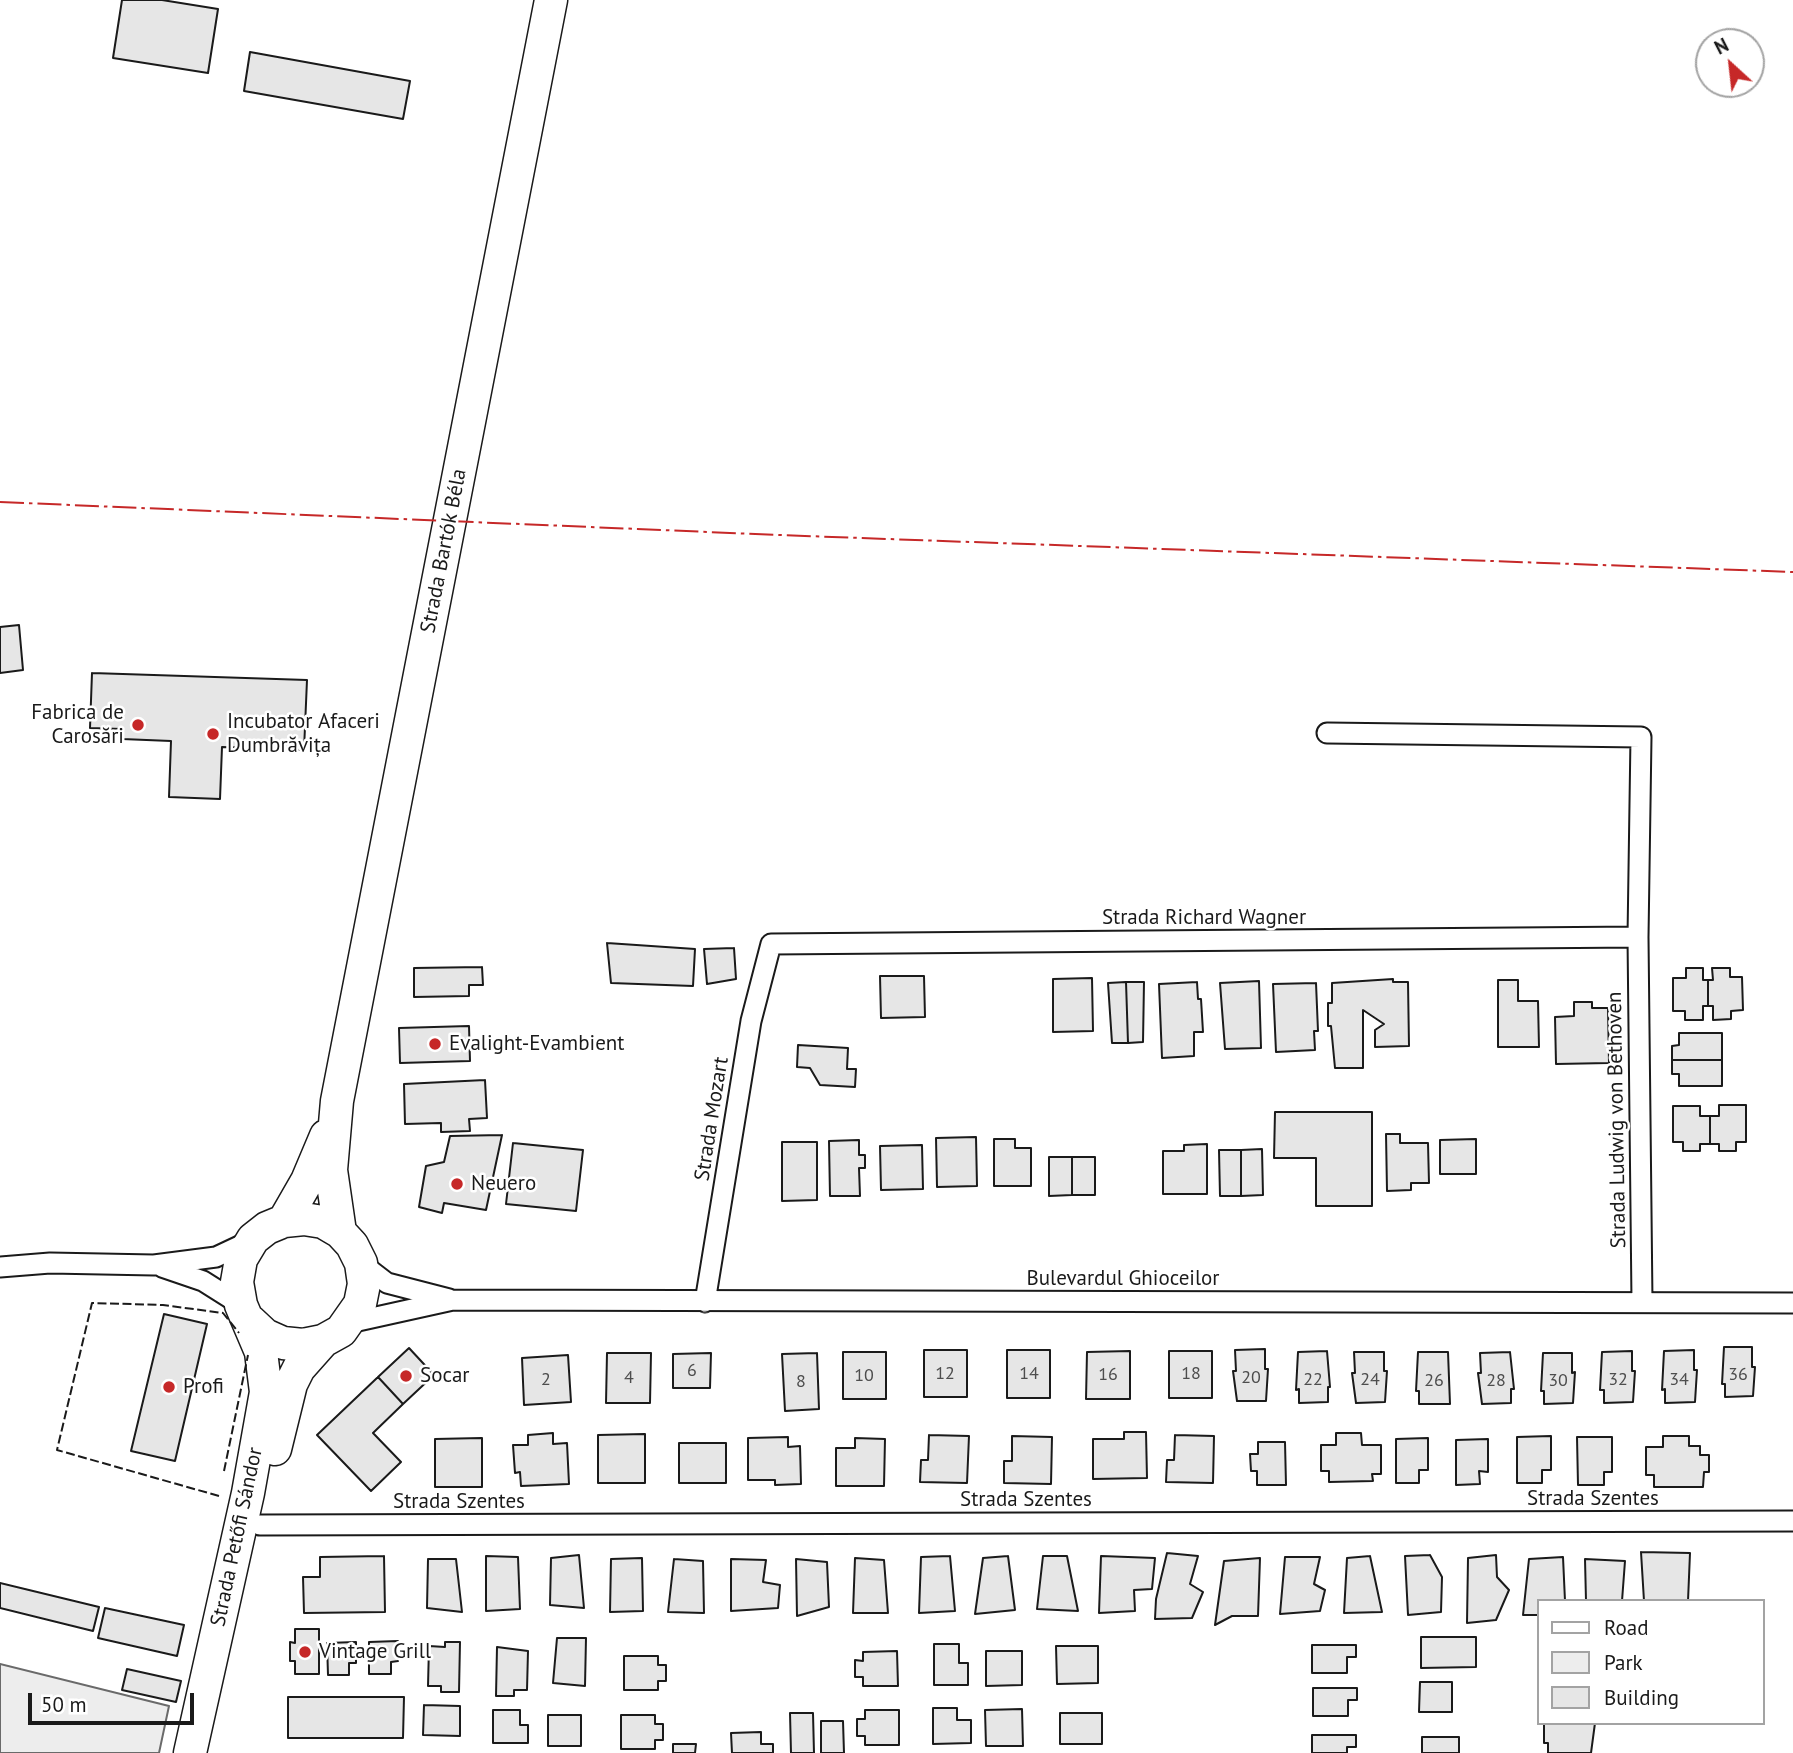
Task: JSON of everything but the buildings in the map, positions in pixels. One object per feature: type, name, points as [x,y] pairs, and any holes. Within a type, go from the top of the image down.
[{"type":"main road","name":"Strada Bartók Béla","points":[[340,1232],[331,1148],[337,1101],[551,0]]},
{"type":"main road","name":"Strada Bartók Béla","points":[[284,1221],[307,1181],[337,1101]]},
{"type":"main road","points":[[304,1219],[323,1222],[340,1232],[352,1245],[362,1264],[364,1284],[360,1304],[349,1322],[323,1341],[303,1345],[283,1343],[265,1335],[246,1313],[237,1282],[241,1259],[253,1239],[267,1228],[284,1221],[304,1219]]},
{"type":"main road","name":"Strada Petőfi Sándor","points":[[190,1753],[248,1493],[265,1392],[265,1370],[246,1313]]},
{"type":"main road","name":"Strada Petőfi Sándor","points":[[209,1753],[291,1384],[299,1368],[323,1341]]},
{"type":"street","name":"Strada Ludwig von Bethoven","points":[[1327,733],[1641,737],[1638,937],[1642,1302]]},
{"type":"street","name":"Strada Richard Wagner","points":[[771,944],[1638,937]]},
{"type":"street","name":"Strada Mozart","points":[[705,1302],[751,1021],[771,944]]},
{"type":"street","points":[[0,1267],[50,1263],[154,1265],[216,1257],[234,1251],[253,1239]]},
{"type":"street","name":"Bulevardul Ghioceilor","points":[[362,1264],[387,1283],[453,1300]]},
{"type":"street","points":[[154,1265],[203,1281],[246,1313]]},
{"type":"street","name":"Bulevardul Ghioceilor","points":[[349,1322],[453,1300],[1793,1303]]},
{"type":"street","name":"Strada Szentes","points":[[260,1525],[1793,1521]]},
{"type":"green space","points":[[0,1664],[169,1706],[159,1753],[0,1753]]},
{"type":"fence","points":[[219,1496],[57,1450],[92,1303],[163,1305],[223,1313],[239,1333]]},
{"type":"fence","points":[[224,1471],[248,1355]]},
{"type":"power","points":[[0,502],[779,535],[1793,572]]},
{"type":"place","name":"Fabrica de Carosări","points":[[138,725]]},
{"type":"place","name":"Incubator Afaceri Dumbrăvița","points":[[213,734]]},
{"type":"place","name":"Evalight-Evambient","points":[[435,1044]]},
{"type":"place","name":"Neuero","points":[[457,1184]]},
{"type":"place","name":"Socar","points":[[406,1376]]},
{"type":"place","name":"Profi","points":[[169,1387]]},
{"type":"place","name":"Vintage Grill","points":[[305,1652]]}]
